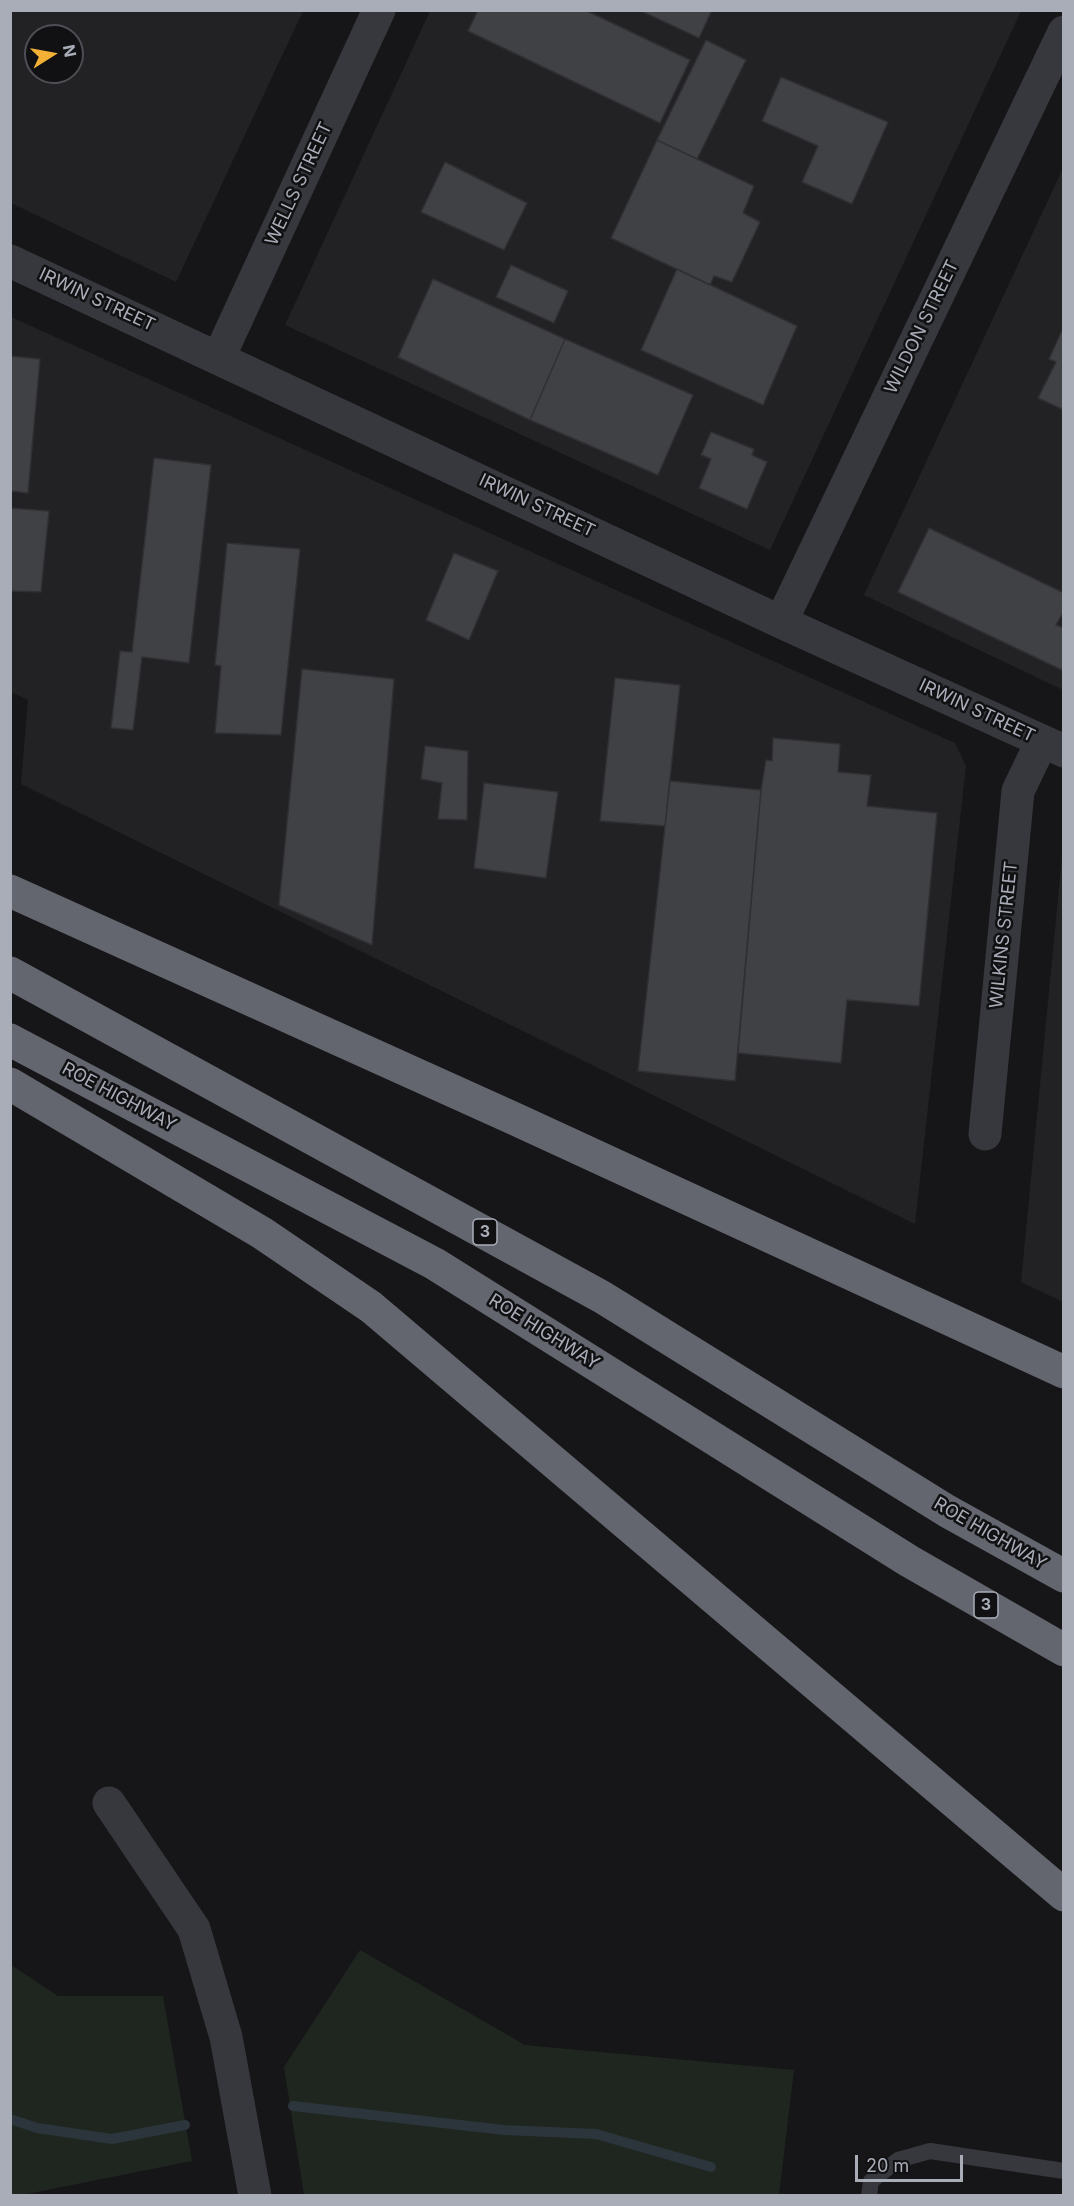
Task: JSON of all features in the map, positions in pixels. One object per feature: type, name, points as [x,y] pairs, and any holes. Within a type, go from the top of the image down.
[{"type":"highway","points":[[10,891],[505,1114],[1064,1372]]},
{"type":"highway","name":"ROE HIGHWAY","points":[[10,973],[602,1297],[947,1511],[1064,1576]]},
{"type":"highway","name":"ROE HIGHWAY","points":[[10,1040],[435,1264],[909,1561],[1064,1650]]},
{"type":"highway","points":[[10,1084],[262,1233],[370,1307],[1064,1895]]},
{"type":"street","name":"WELLS STREET","points":[[219,357],[379,10]]},
{"type":"street","name":"WILDON STREET","points":[[781,622],[1064,32]]},
{"type":"street","name":"IRWIN STREET","points":[[10,261],[781,622],[1053,746]]},
{"type":"street","name":"WILKINS STREET","points":[[985,1134],[1018,791],[1053,746]]},
{"type":"street","points":[[109,1803],[194,1929],[226,2037],[255,2196]]},
{"type":"lane","points":[[869,2196],[871,2181],[898,2160],[930,2151],[1064,2171]]},
{"type":"shaded area","points":[[10,11],[303,11],[176,282],[11,203]]},
{"type":"shaded area","points":[[430,11],[1021,11],[770,550],[285,325]]},
{"type":"shaded area","points":[[1063,168],[1063,690],[864,595]]},
{"type":"shaded area","points":[[11,317],[955,743],[966,766],[915,1224],[21,784],[28,700],[11,692]]},
{"type":"shaded area","points":[[1063,846],[1063,1302],[1021,1282]]},
{"type":"shaded area","points":[[360,1950],[525,2045],[794,2070],[779,2195],[304,2195],[284,2067]]},
{"type":"shaded area","points":[[11,1965],[58,1996],[163,1996],[192,2161],[22,2195],[11,2195]]},
{"type":"building","points":[[478,10],[585,10],[690,60],[660,123],[468,31]]},
{"type":"building","points":[[639,10],[712,10],[699,38]]},
{"type":"building","points":[[706,40],[746,60],[697,159],[657,140]]},
{"type":"building","points":[[781,77],[888,122],[852,204],[802,182],[818,146],[762,121]]},
{"type":"building","points":[[657,140],[754,186],[743,213],[760,222],[732,282],[714,276],[710,285],[611,238]]},
{"type":"building","points":[[445,162],[527,203],[504,250],[421,212]]},
{"type":"building","points":[[511,265],[568,291],[554,323],[496,297]]},
{"type":"building","points":[[677,269],[797,326],[763,405],[641,350]]},
{"type":"building","points":[[433,279],[565,339],[530,420],[398,357]]},
{"type":"building","points":[[1064,326],[1064,410],[1038,398],[1056,362],[1049,359]]},
{"type":"building","points":[[565,339],[693,395],[658,475],[530,420]]},
{"type":"building","points":[[10,356],[40,359],[28,493],[10,491]]},
{"type":"building","points":[[711,432],[754,449],[752,455],[767,462],[747,509],[699,488],[711,459],[701,455]]},
{"type":"building","points":[[154,458],[211,465],[189,663],[142,657],[133,730],[111,728],[120,651],[132,652]]},
{"type":"building","points":[[10,508],[49,511],[41,592],[10,591]]},
{"type":"building","points":[[929,528],[1064,593],[1064,611],[1056,625],[1064,628],[1064,671],[898,592]]},
{"type":"building","points":[[227,543],[300,549],[281,735],[215,733],[221,666],[215,665]]},
{"type":"building","points":[[454,553],[498,571],[469,640],[426,620]]},
{"type":"building","points":[[302,669],[394,679],[372,945],[279,905]]},
{"type":"building","points":[[615,678],[680,685],[665,826],[600,821]]},
{"type":"building","points":[[773,738],[840,744],[838,772],[871,775],[867,806],[937,813],[919,1006],[847,1000],[841,1063],[738,1053],[761,790],[766,760],[772,761]]},
{"type":"building","points":[[425,746],[468,751],[467,820],[438,819],[442,783],[421,779]]},
{"type":"building","points":[[670,781],[761,790],[735,1081],[638,1071]]},
{"type":"building","points":[[484,783],[558,792],[546,878],[474,868]]},
{"type":"waterway","points":[[293,2106],[504,2130],[596,2134],[711,2167]]},
{"type":"waterway","points":[[10,2119],[37,2128],[112,2139],[185,2125]]}]
